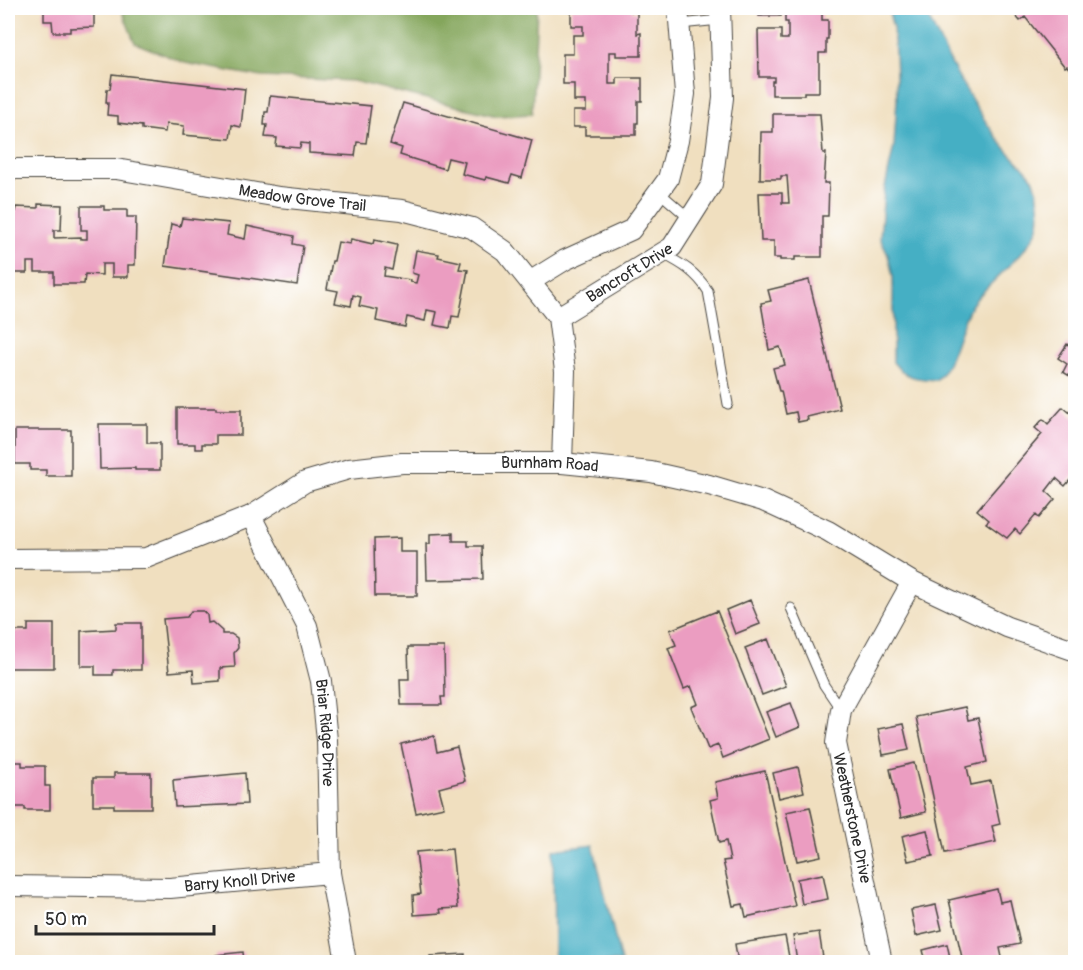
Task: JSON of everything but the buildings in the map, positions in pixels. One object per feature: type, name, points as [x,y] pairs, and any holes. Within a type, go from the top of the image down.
[{"type":"street","name":"Bancroft Drive","points":[[558,317],[672,246],[712,184],[723,98],[720,14]]},
{"type":"street","name":"Bancroft Drive","points":[[531,281],[565,260],[631,230],[668,179],[678,141],[685,94],[679,16]]},
{"type":"street","name":"Meadow Grove Trail","points":[[8,169],[116,169],[279,197],[402,210],[472,228],[505,251],[558,317]]},
{"type":"street","points":[[558,317],[565,371],[562,463]]},
{"type":"street","name":"Burnham Road","points":[[8,559],[146,558],[251,516],[305,482],[349,469],[402,463],[562,463],[651,472],[709,485],[763,501],[828,531],[912,582],[1007,627],[1074,646]]},
{"type":"street","name":"Briar Ridge Drive","points":[[251,516],[307,626],[321,681],[327,740],[330,873],[346,963]]},
{"type":"street","name":"Weatherstone Drive","points":[[882,963],[836,743],[841,710],[912,582]]},
{"type":"street","name":"Barry Knoll Drive","points":[[8,886],[170,888],[330,873]]},
{"type":"lane","points":[[679,16],[720,14]]},
{"type":"lane","points":[[659,192],[690,219]]},
{"type":"lane","points":[[661,253],[684,265],[699,277],[708,291],[728,404]]},
{"type":"lane","points":[[790,608],[824,685],[841,710]]},
{"type":"green space","points":[[121,8],[537,8],[532,114],[497,116],[353,81],[262,77],[185,63],[135,43]]},
{"type":"water","points":[[888,8],[924,8],[949,60],[979,111],[1005,147],[1032,177],[1039,201],[1040,216],[1034,236],[1019,256],[973,303],[963,322],[952,355],[936,380],[912,377],[893,362],[893,276],[888,255],[880,238],[884,192],[894,146],[897,99],[893,28]]},
{"type":"water","points":[[593,845],[621,962],[554,962],[553,850]]}]
